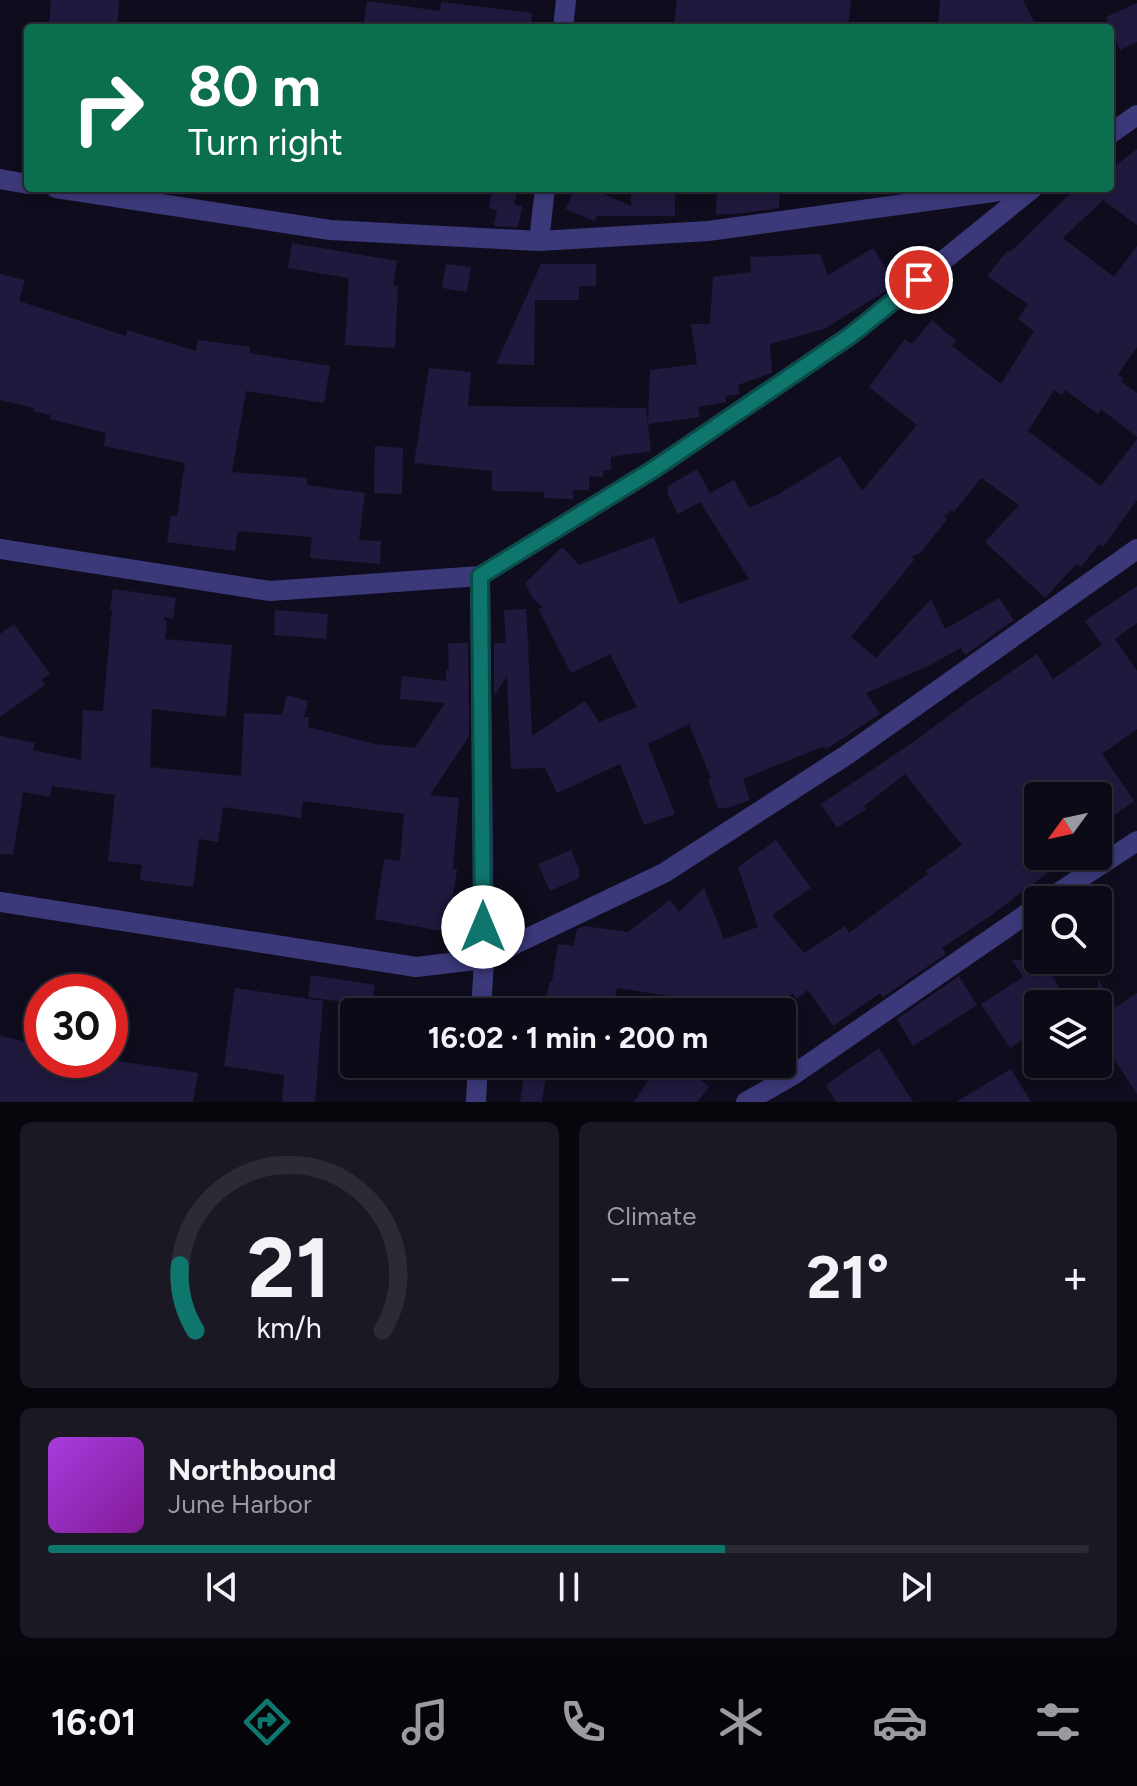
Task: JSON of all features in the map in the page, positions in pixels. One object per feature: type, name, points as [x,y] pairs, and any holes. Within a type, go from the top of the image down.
[{"type":"street","points":[[563,24],[566,0]]},
{"type":"street","points":[[1114,131],[1137,115]]},
{"type":"street","points":[[0,179],[24,183]]},
{"type":"street","points":[[82,192],[330,230],[539,241],[708,231],[994,192]]},
{"type":"street","points":[[539,241],[545,192]]},
{"type":"street","points":[[0,549],[270,591],[480,576],[654,469],[851,335],[1028,192]]},
{"type":"street","points":[[0,902],[416,967],[484,959],[664,873],[848,754],[1137,549]]},
{"type":"street","points":[[480,576],[482,998]]},
{"type":"street","points":[[1068,886],[1137,841]]},
{"type":"street","points":[[746,1102],[793,1075],[1024,916]]},
{"type":"street","points":[[476,1102],[477,1078]]},
{"type":"building","points":[[51,0],[119,0],[117,24],[49,24]]},
{"type":"building","points":[[677,0],[851,0],[848,24],[674,24]]},
{"type":"building","points":[[940,0],[1023,0],[1035,24],[938,24]]},
{"type":"building","points":[[367,1],[440,11],[441,2],[532,13],[531,24],[364,24]]},
{"type":"building","points":[[1137,3],[1137,42],[1120,50],[1114,36],[1114,24],[1109,24],[1106,17]]},
{"type":"building","points":[[1137,149],[1137,225],[1103,200],[1063,238],[1114,277],[1137,246],[1137,347],[1118,374],[1123,378],[1121,381],[1137,393],[1137,437],[1101,409],[1098,414],[1065,390],[1062,395],[1054,390],[1028,431],[1101,486],[1137,439],[1137,500],[1103,547],[1099,544],[1081,567],[1077,563],[1045,598],[985,542],[1019,505],[981,478],[954,512],[952,510],[944,516],[947,520],[920,553],[912,556],[914,560],[851,637],[876,658],[931,599],[945,629],[999,598],[1014,620],[965,655],[961,648],[866,693],[880,714],[826,749],[824,746],[743,779],[750,800],[718,808],[708,779],[711,778],[689,724],[648,744],[675,814],[644,825],[620,764],[557,793],[545,768],[511,769],[507,676],[494,696],[494,643],[506,643],[504,610],[526,609],[530,642],[532,736],[585,701],[599,722],[637,707],[610,654],[571,673],[538,608],[543,608],[532,597],[525,583],[562,547],[579,565],[654,537],[679,604],[749,579],[700,502],[678,514],[668,495],[668,486],[697,469],[710,493],[734,480],[749,508],[779,494],[840,456],[862,491],[917,425],[869,387],[905,339],[912,344],[932,320],[956,341],[952,346],[1001,384],[1034,331],[1018,319],[1028,304],[987,276],[1008,250],[1010,252],[1072,192],[1114,192],[1114,167]]},
{"type":"building","points":[[491,192],[517,192],[514,205],[522,206],[518,227],[494,226],[497,210],[489,208]]},
{"type":"building","points":[[573,192],[599,192],[631,206],[631,192],[675,192],[675,216],[597,216],[594,221],[566,209]]},
{"type":"building","points":[[717,192],[780,192],[779,208],[716,214]]},
{"type":"building","points":[[292,243],[397,261],[393,285],[398,286],[395,348],[345,345],[349,278],[288,268]]},
{"type":"building","points":[[873,248],[892,278],[892,285],[881,294],[824,329],[770,344],[772,373],[738,385],[740,394],[725,396],[726,402],[698,407],[700,417],[648,424],[650,370],[697,364],[691,324],[710,324],[713,277],[751,272],[750,257],[820,254],[828,275]]},
{"type":"building","points":[[446,264],[471,267],[467,292],[442,288]]},
{"type":"building","points":[[541,264],[596,264],[596,286],[579,286],[579,300],[535,300],[534,365],[496,364]]},
{"type":"building","points":[[0,274],[25,280],[19,301],[126,336],[127,330],[196,351],[198,340],[250,347],[249,353],[330,366],[324,403],[246,391],[232,472],[307,478],[307,485],[365,493],[359,540],[381,541],[380,564],[310,558],[312,537],[238,531],[235,551],[167,542],[171,515],[177,516],[185,463],[104,446],[106,433],[50,419],[50,415],[33,411],[34,408],[0,400]]},
{"type":"building","points":[[429,368],[471,372],[468,406],[646,408],[651,451],[611,457],[611,470],[603,470],[603,477],[589,476],[589,490],[573,490],[573,499],[544,498],[544,492],[492,491],[492,471],[414,463]]},
{"type":"building","points":[[375,446],[403,448],[402,494],[374,493]]},
{"type":"building","points":[[1137,586],[1137,623],[1115,639],[1137,671],[1137,729],[1102,754],[1134,801],[1112,817],[1112,782],[1024,782],[1024,870],[1051,870],[1030,886],[1024,886],[1024,890],[942,948],[946,954],[883,997],[880,993],[833,1026],[808,990],[797,999],[792,993],[789,998],[683,998],[617,988],[615,998],[546,998],[558,944],[574,946],[577,929],[584,926],[628,932],[670,900],[679,912],[704,888],[724,939],[758,927],[738,867],[776,840],[811,888],[772,915],[804,953],[845,926],[849,933],[962,845],[905,774],[864,806],[866,809],[837,828],[821,804],[1037,654],[1053,679],[1102,645],[1085,621]]},
{"type":"building","points":[[113,589],[176,598],[173,619],[164,617],[167,621],[165,639],[232,645],[226,717],[152,709],[150,767],[241,776],[244,713],[282,715],[287,695],[308,701],[304,717],[309,717],[308,727],[375,744],[415,748],[445,703],[400,699],[402,676],[446,681],[446,669],[449,670],[448,643],[468,643],[469,736],[430,795],[459,798],[453,869],[457,869],[451,908],[446,907],[442,931],[375,919],[384,859],[400,861],[404,814],[303,801],[301,818],[223,807],[218,842],[199,839],[193,887],[140,880],[142,865],[108,861],[115,795],[52,786],[50,797],[23,792],[13,855],[0,854],[0,736],[35,743],[33,750],[81,760],[83,710],[103,711]]},
{"type":"building","points":[[275,610],[328,614],[326,639],[274,635]]},
{"type":"building","points":[[14,624],[50,674],[41,680],[45,685],[0,717],[0,634]]},
{"type":"building","points":[[571,850],[579,869],[579,878],[550,891],[538,864]]},
{"type":"building","points":[[1012,960],[1024,960],[1024,974],[1051,974],[1061,990],[1024,990],[1024,1004],[1020,1004],[1024,1010],[1024,1039],[1010,1048],[981,1004],[1023,977]]},
{"type":"building","points":[[311,975],[375,985],[373,998],[340,998],[340,1002],[308,997]]},
{"type":"building","points":[[959,976],[977,1005],[913,1046],[897,1019]]},
{"type":"building","points":[[235,988],[323,1001],[315,1102],[282,1102],[284,1075],[224,1066]]},
{"type":"building","points":[[1137,993],[1137,1094],[1112,1056],[1112,1001],[1116,1007]]},
{"type":"building","points":[[0,1036],[24,1041],[24,1078],[128,1078],[128,1063],[198,1073],[193,1102],[0,1102]]},
{"type":"building","points":[[879,1048],[913,1102],[836,1102],[826,1085]]},
{"type":"building","points":[[1011,1069],[1031,1102],[956,1102]]},
{"type":"building","points":[[524,1078],[546,1078],[542,1102],[520,1102]]},
{"type":"building","points":[[650,1078],[698,1078],[709,1087],[697,1102],[634,1102]]},
{"type":"route","points":[[483,927],[480,576],[654,469],[851,335],[919,280]]}]
